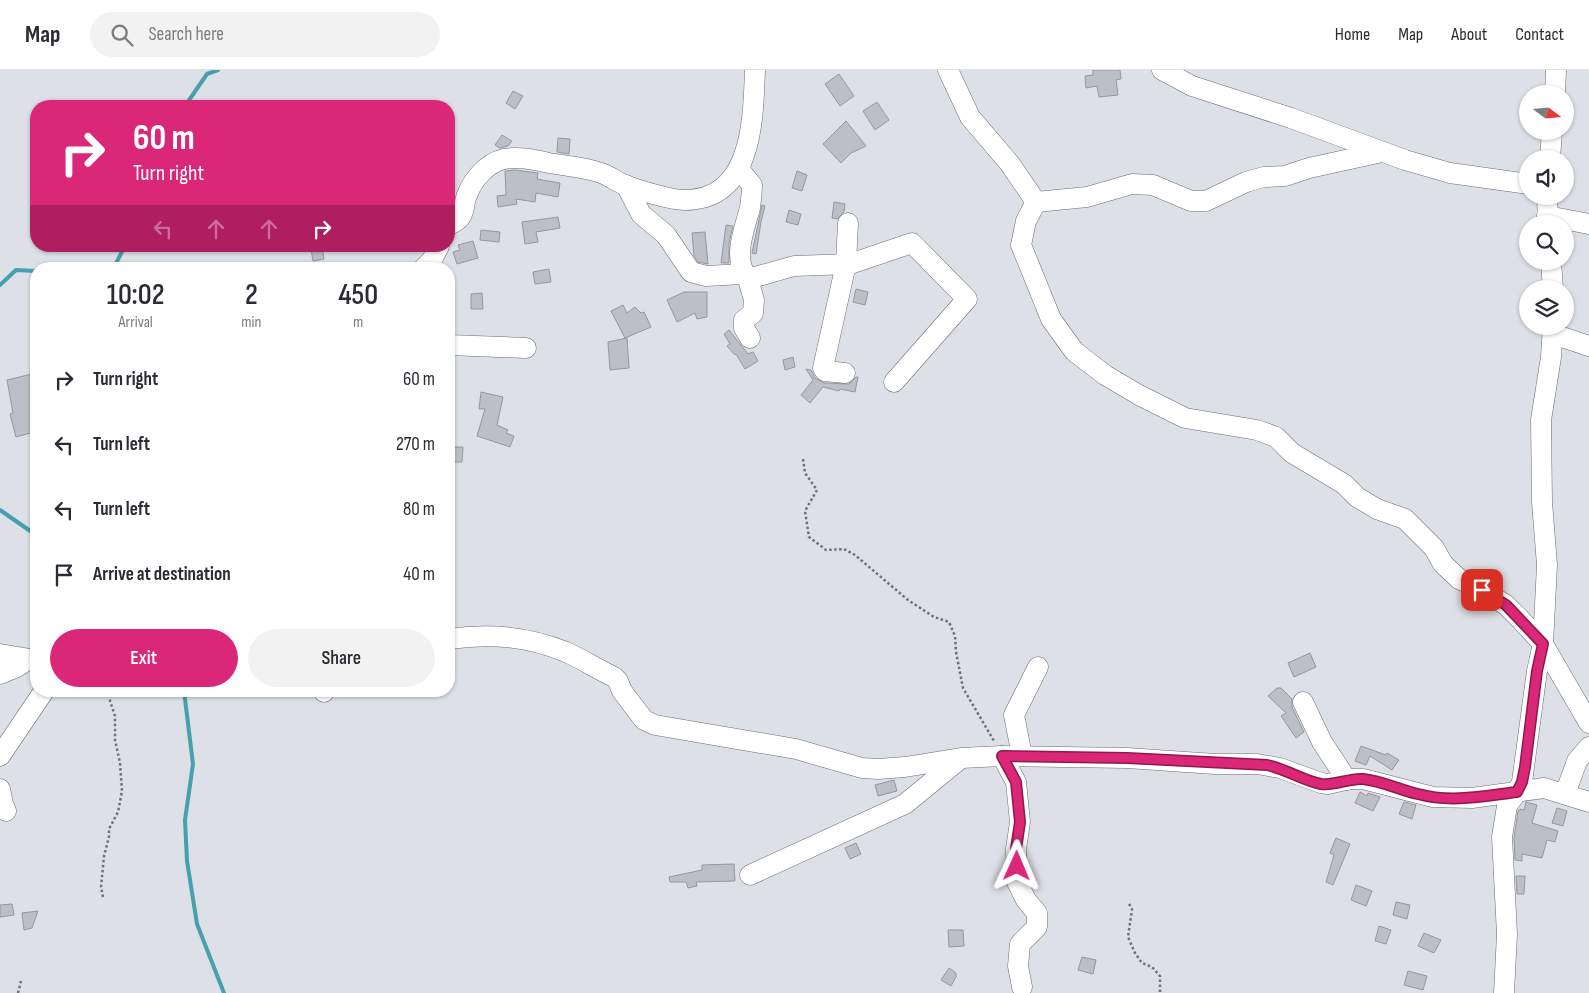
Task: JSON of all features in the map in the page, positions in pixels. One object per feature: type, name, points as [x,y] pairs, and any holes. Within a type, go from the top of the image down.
[{"type":"street","points":[[455,221],[462,215],[467,194],[481,171],[504,159],[523,158],[589,170],[603,174],[626,185],[683,200],[702,198],[723,189],[739,169],[749,141],[755,70]]},
{"type":"street","points":[[948,70],[970,117],[1010,164],[1036,202]]},
{"type":"street","points":[[1162,70],[1192,86],[1291,118],[1382,152],[1450,172],[1519,183]]},
{"type":"street","points":[[1555,85],[1556,70]]},
{"type":"street","points":[[1036,202],[1086,198],[1132,184],[1153,185],[1191,201],[1206,201],[1246,182],[1264,176],[1285,176],[1309,168],[1382,152]]},
{"type":"street","points":[[739,169],[752,185],[750,206],[744,227],[739,260],[754,300],[753,313],[744,320],[744,328],[750,338]]},
{"type":"street","points":[[626,185],[641,214],[666,236],[691,272],[706,276],[746,277],[794,266],[846,264],[912,243],[967,299],[894,382]]},
{"type":"street","points":[[1036,202],[1026,221],[1021,245],[1051,319],[1074,351],[1105,375],[1139,395],[1186,418],[1258,430],[1276,437],[1292,453],[1344,484],[1357,497],[1377,508],[1405,519],[1434,548],[1443,564],[1459,579],[1482,590],[1506,605],[1543,644],[1589,723]]},
{"type":"street","points":[[845,373],[825,371],[823,368],[846,264],[848,222]]},
{"type":"street","points":[[1574,223],[1589,224]]},
{"type":"street","points":[[1504,993],[1507,934],[1502,837],[1507,806],[1522,782],[1537,671],[1543,644],[1546,565],[1542,502],[1541,420],[1553,335]]},
{"type":"street","points":[[1564,335],[1589,346]]},
{"type":"street","points":[[455,345],[526,348]]},
{"type":"street","points":[[455,638],[479,635],[521,638],[546,644],[568,653],[614,677],[644,720],[655,725],[796,749],[862,768],[878,769],[962,758],[1002,756],[1127,758],[1215,764],[1257,764],[1280,768],[1321,784],[1347,780],[1370,780],[1419,795],[1445,798],[1472,798],[1544,788],[1589,802]]},
{"type":"street","points":[[0,654],[30,659]]},
{"type":"street","points":[[0,674],[30,661]]},
{"type":"street","points":[[1022,756],[1014,715],[1038,667]]},
{"type":"street","points":[[0,756],[40,697]]},
{"type":"street","points":[[1303,702],[1322,742],[1347,780]]},
{"type":"street","points":[[1565,794],[1577,760],[1589,747]]},
{"type":"street","points":[[1002,756],[1016,782],[1020,822],[1016,849],[1017,882],[1026,900],[1038,913],[1037,927],[1020,944],[1018,966],[1022,987]]},
{"type":"street","points":[[750,875],[906,804],[962,758]]},
{"type":"street","points":[[0,789],[6,811]]},
{"type":"path","points":[[803,458],[805,472],[817,490],[805,511],[809,537],[826,550],[844,549],[908,600],[934,618],[949,622],[955,636],[963,688],[1002,756]]},
{"type":"path","points":[[104,897],[101,887],[104,856],[109,829],[118,812],[122,792],[120,762],[115,740],[115,716],[110,701],[111,697]]},
{"type":"path","points":[[1129,904],[1132,909],[1128,937],[1142,963],[1152,967],[1160,976],[1160,993]]},
{"type":"path","points":[[18,993],[21,981]]},
{"type":"building","points":[[1093,70],[1120,70],[1121,79],[1116,80],[1118,95],[1099,97],[1097,86],[1086,88],[1085,76],[1093,75]]},
{"type":"building","points":[[839,74],[854,96],[840,106],[825,84]]},
{"type":"building","points":[[513,91],[523,96],[515,109],[506,103]]},
{"type":"building","points":[[877,102],[889,120],[875,130],[863,111]]},
{"type":"building","points":[[846,121],[866,146],[851,153],[841,163],[823,144]]},
{"type":"building","points":[[502,135],[512,141],[508,146],[500,148],[495,145]]},
{"type":"building","points":[[558,138],[570,139],[569,154],[557,152]]},
{"type":"building","points":[[515,170],[538,173],[537,179],[560,183],[558,197],[536,193],[535,202],[516,199],[517,204],[498,207],[497,196],[506,195],[505,171]]},
{"type":"building","points":[[797,171],[807,175],[802,191],[792,188]]},
{"type":"building","points":[[834,202],[845,204],[844,212],[837,219],[832,218]]},
{"type":"building","points":[[762,205],[765,206],[756,254],[752,253]]},
{"type":"building","points":[[789,210],[801,214],[798,225],[786,222]]},
{"type":"building","points":[[558,217],[560,228],[536,232],[538,242],[525,244],[522,222]]},
{"type":"building","points":[[726,225],[733,226],[729,243],[729,263],[721,263]]},
{"type":"building","points":[[481,230],[500,232],[499,242],[480,240]]},
{"type":"building","points":[[705,232],[708,264],[698,262],[694,256],[692,233]]},
{"type":"building","points":[[473,241],[478,258],[457,264],[453,252],[460,250],[458,245]]},
{"type":"building","points":[[312,252],[323,252],[324,259],[313,261]]},
{"type":"building","points":[[549,269],[551,282],[535,284],[533,272]]},
{"type":"building","points":[[856,289],[868,292],[865,305],[853,302]]},
{"type":"building","points":[[684,292],[707,292],[707,317],[697,319],[695,313],[677,322],[667,300]]},
{"type":"building","points":[[482,293],[483,309],[471,309],[471,294]]},
{"type":"building","points":[[623,305],[627,313],[635,307],[641,313],[644,312],[651,327],[625,338],[611,311]]},
{"type":"building","points":[[729,330],[748,354],[753,352],[758,361],[745,369],[736,354],[727,346],[730,344],[724,334]]},
{"type":"building","points":[[627,338],[629,368],[610,370],[608,342]]},
{"type":"building","points":[[793,357],[795,367],[785,370],[783,360]]},
{"type":"building","points":[[806,369],[811,370],[815,378],[824,383],[849,384],[858,377],[855,392],[823,387],[810,403],[801,395],[813,380]]},
{"type":"building","points":[[30,374],[30,433],[16,437],[10,414],[13,413],[7,380]]},
{"type":"building","points":[[481,392],[503,397],[497,425],[508,430],[506,433],[514,436],[510,447],[477,436],[485,409],[479,409]]},
{"type":"building","points":[[455,447],[463,447],[462,462],[455,462]]},
{"type":"building","points":[[1310,653],[1316,667],[1294,677],[1288,663]]},
{"type":"building","points":[[1277,688],[1281,688],[1292,699],[1292,707],[1304,732],[1296,738],[1281,716],[1286,713],[1268,696]]},
{"type":"building","points":[[1361,746],[1386,755],[1387,753],[1399,760],[1392,770],[1370,756],[1366,765],[1355,761]]},
{"type":"building","points":[[894,780],[897,791],[878,796],[875,785]]},
{"type":"building","points":[[1360,792],[1367,796],[1368,793],[1380,797],[1373,811],[1355,803]]},
{"type":"building","points":[[1404,802],[1416,805],[1412,819],[1399,814]]},
{"type":"building","points":[[1526,802],[1537,805],[1532,823],[1558,831],[1555,842],[1547,840],[1542,858],[1522,854],[1522,861],[1515,860],[1514,838],[1518,811],[1520,809],[1524,810]]},
{"type":"building","points":[[1557,808],[1567,811],[1563,826],[1552,823]]},
{"type":"building","points":[[1336,838],[1350,844],[1333,885],[1326,882],[1334,855],[1330,853]]},
{"type":"building","points":[[856,843],[861,854],[850,859],[845,848]]},
{"type":"building","points":[[734,864],[735,881],[696,882],[697,886],[688,888],[686,882],[670,882],[669,877],[702,870],[702,865]]},
{"type":"building","points":[[1516,876],[1525,876],[1524,894],[1517,894]]},
{"type":"building","points":[[1356,885],[1372,891],[1366,906],[1351,900]]},
{"type":"building","points":[[1396,902],[1410,905],[1407,919],[1393,915]]},
{"type":"building","points":[[12,904],[14,915],[0,917],[0,905]]},
{"type":"building","points":[[38,911],[32,928],[24,930],[22,913]]},
{"type":"building","points":[[1379,926],[1391,930],[1386,944],[1375,941]]},
{"type":"building","points":[[948,930],[963,930],[964,946],[949,947]]},
{"type":"building","points":[[1424,933],[1441,940],[1434,953],[1418,946]]},
{"type":"building","points":[[1082,957],[1096,960],[1093,974],[1078,970]]},
{"type":"building","points":[[949,968],[956,973],[951,986],[941,980]]},
{"type":"building","points":[[1408,971],[1427,976],[1423,990],[1404,985]]},
{"type":"waterway","points":[[189,100],[207,74],[218,70]]},
{"type":"waterway","points":[[117,262],[122,252]]},
{"type":"waterway","points":[[0,285],[16,270],[30,271]]},
{"type":"waterway","points":[[0,510],[30,531]]},
{"type":"waterway","points":[[185,697],[193,764],[185,820],[187,861],[197,924],[224,993]]},
{"type":"route","points":[[1017,866],[1016,849],[1020,822],[1016,782],[1002,756],[1127,758],[1215,764],[1257,764],[1280,768],[1321,784],[1350,779],[1363,779],[1419,795],[1458,799],[1517,792],[1522,782],[1525,767],[1537,671],[1543,644],[1506,605],[1482,590]]}]
